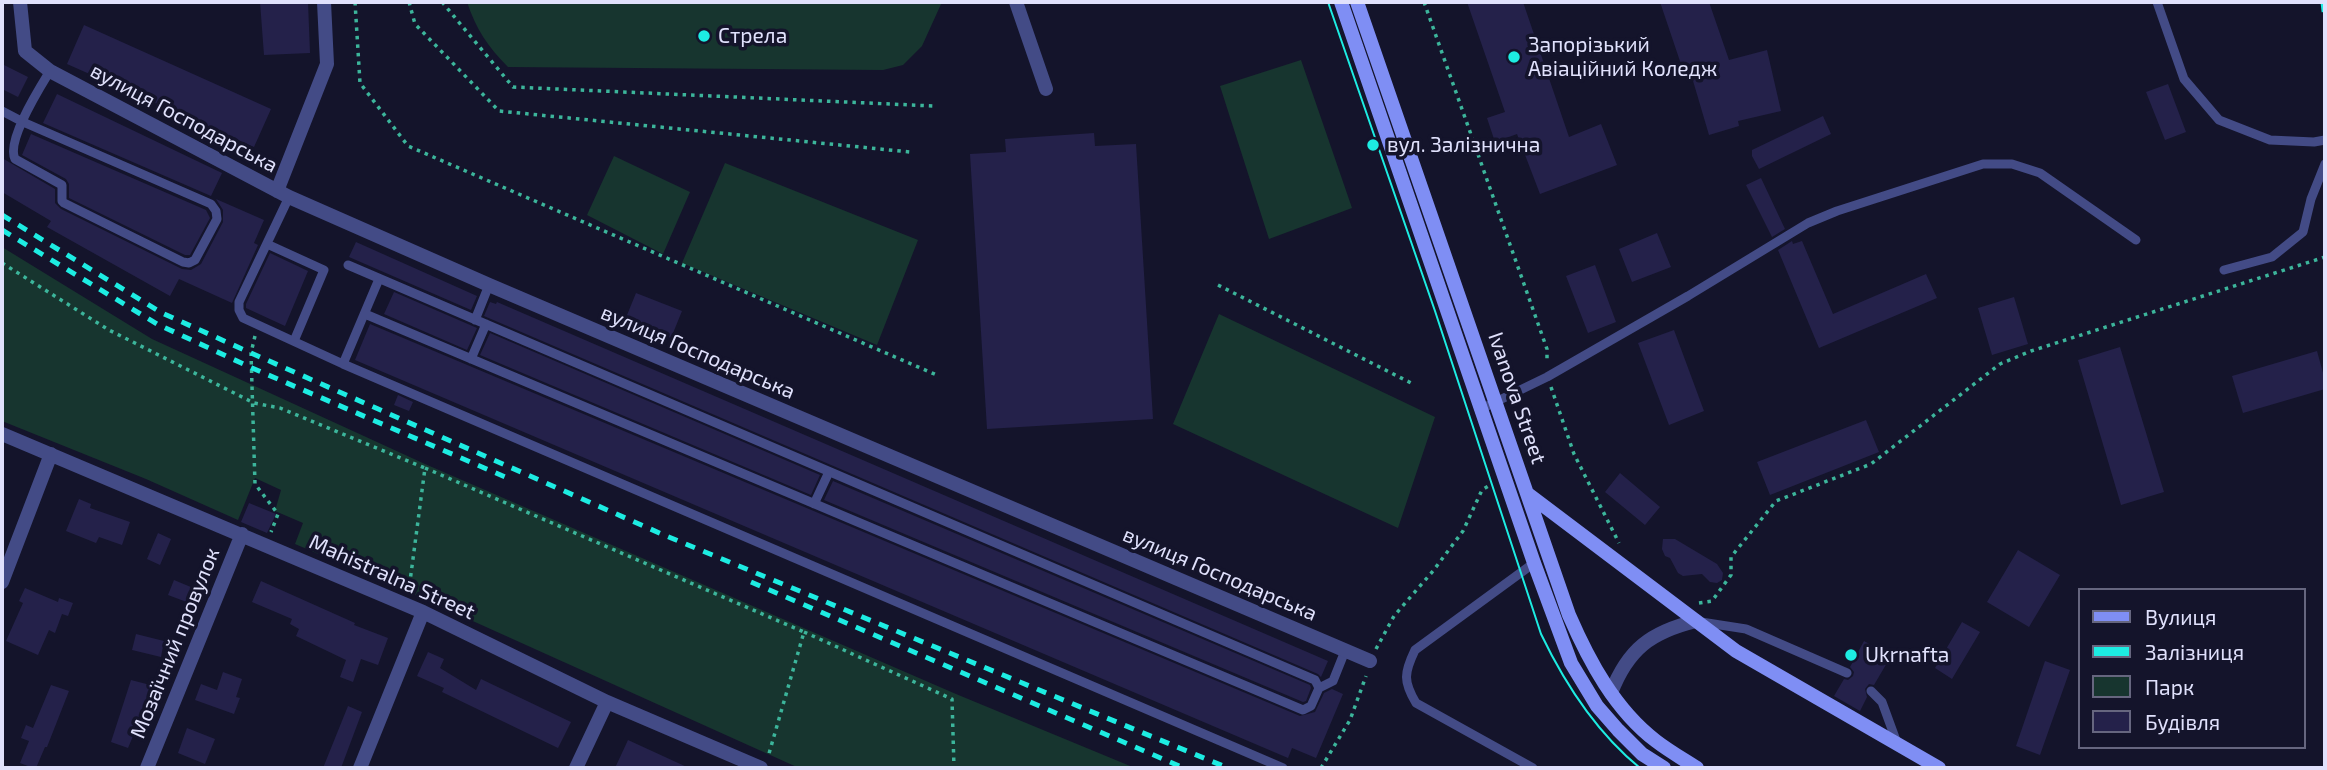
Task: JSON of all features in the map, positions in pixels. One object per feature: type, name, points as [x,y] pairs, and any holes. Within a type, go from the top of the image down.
[{"type":"main road","name":"Ivanova Street","points":[[1341,2],[1571,663],[1597,706],[1642,754],[1664,768]]},
{"type":"main road","name":"Ivanova Street","points":[[1357,2],[1569,615],[1586,653],[1611,693],[1630,716],[1654,740],[1697,768]]},
{"type":"main road","points":[[1528,494],[1736,651],[1939,768]]},
{"type":"street","name":"вулиця Господарська","points":[[20,2],[24,51],[50,71],[283,194],[489,285],[1370,661]]},
{"type":"street","points":[[283,194],[327,64],[324,2]]},
{"type":"street","points":[[1016,2],[1046,89]]},
{"type":"street","name":"Mahistralna Street","points":[[2,434],[423,612],[607,702],[763,768]]},
{"type":"street","points":[[2,582],[51,454]]},
{"type":"street","points":[[1505,478],[1528,494]]},
{"type":"street","name":"Мозаїчний провулок","points":[[147,768],[243,534]]},
{"type":"street","points":[[360,768],[423,612]]},
{"type":"street","points":[[1611,693],[1619,671],[1632,653],[1652,636],[1671,627],[1696,621]]},
{"type":"street","points":[[576,768],[607,702]]},
{"type":"lane","points":[[2157,2],[2184,79],[2219,120],[2270,140],[2325,141]]},
{"type":"lane","points":[[2,111],[23,122],[211,204],[217,219],[195,260],[189,264],[183,262],[64,204],[62,185],[15,159],[13,146],[23,122],[50,71]]},
{"type":"lane","points":[[1481,409],[1547,377],[1808,223],[1983,163],[2012,164],[2040,173],[2136,240]]},
{"type":"lane","points":[[2224,270],[2272,257],[2303,232],[2311,200],[2325,164]]},
{"type":"lane","points":[[283,194],[267,244],[239,302],[243,318],[343,364],[1283,768]]},
{"type":"lane","points":[[267,244],[324,270],[294,341]]},
{"type":"lane","points":[[348,265],[1315,681],[1319,688]]},
{"type":"lane","points":[[343,364],[379,279]]},
{"type":"lane","points":[[475,320],[489,285]]},
{"type":"lane","points":[[365,314],[1303,710],[1311,706],[1319,688],[1333,681],[1345,651]]},
{"type":"lane","points":[[471,359],[486,324]]},
{"type":"lane","points":[[814,504],[829,472]]},
{"type":"lane","points":[[1533,768],[1416,703],[1406,686],[1407,667],[1415,650],[1534,563]]},
{"type":"lane","points":[[1696,621],[1746,629],[1847,673]]},
{"type":"lane","points":[[1871,691],[1882,702],[1897,743]]},
{"type":"path","points":[[355,2],[360,83],[408,146],[939,376]]},
{"type":"path","points":[[409,2],[415,24],[499,111],[910,152]]},
{"type":"path","points":[[442,2],[513,87],[934,106]]},
{"type":"path","points":[[1424,2],[1547,349],[1547,377],[1574,454],[1625,554]]},
{"type":"path","points":[[1696,603],[1712,601],[1731,575],[1731,557],[1776,501],[1871,464],[2000,364],[2031,351],[2325,257]]},
{"type":"path","points":[[2,263],[109,331],[254,402],[279,408],[425,468],[952,699],[954,768]]},
{"type":"path","points":[[1218,285],[1415,384]]},
{"type":"path","points":[[258,324],[251,353],[255,484],[278,514],[267,544]]},
{"type":"path","points":[[407,605],[425,468]]},
{"type":"path","points":[[1321,768],[1350,720],[1370,661],[1394,616],[1464,531],[1482,490],[1505,478]]},
{"type":"path","points":[[763,768],[804,632]]},
{"type":"green space","name":"Стрела","points":[[467,2],[942,2],[922,46],[903,65],[883,70],[508,67],[483,37]]},
{"type":"green space","points":[[1301,60],[1352,208],[1269,239],[1220,86]]},
{"type":"green space","points":[[614,156],[690,192],[663,254],[587,215]]},
{"type":"green space","points":[[725,163],[918,240],[877,345],[682,263]]},
{"type":"green space","points":[[2,247],[152,339],[425,464],[956,694],[1135,768],[799,768],[415,595],[295,544],[303,523],[275,511],[281,490],[255,478],[238,520],[146,479],[2,421]]},
{"type":"green space","points":[[1219,314],[1435,417],[1398,528],[1173,424]]},
{"type":"building","points":[[260,2],[308,2],[310,53],[264,55]]},
{"type":"building","name":"Запорізький Авіаційний Коледж","points":[[1467,2],[1523,2],[1569,137],[1601,124],[1617,165],[1540,194],[1517,134],[1495,142],[1487,118],[1505,112]]},
{"type":"building","points":[[1660,2],[1709,2],[1729,60],[1767,50],[1781,111],[1738,121],[1739,126],[1709,135],[1691,74],[1685,76]]},
{"type":"building","points":[[84,25],[271,109],[254,147],[67,64]]},
{"type":"building","points":[[2,64],[28,77],[18,97],[2,89]]},
{"type":"building","points":[[2168,84],[2186,132],[2165,140],[2146,92]]},
{"type":"building","points":[[57,94],[222,173],[211,196],[43,123]]},
{"type":"building","points":[[1823,116],[1831,134],[1759,169],[1752,150]]},
{"type":"building","points":[[1094,133],[1095,146],[1136,144],[1153,419],[987,429],[970,154],[1006,152],[1005,139]]},
{"type":"building","points":[[31,134],[206,210],[210,218],[190,255],[185,255],[69,198],[69,184],[66,179],[22,155]]},
{"type":"building","points":[[2,158],[55,189],[55,203],[61,209],[182,269],[191,270],[201,264],[223,222],[223,210],[216,199],[264,220],[254,243],[258,245],[232,303],[179,279],[170,296],[47,227],[51,221],[2,192]]},
{"type":"building","points":[[1761,178],[1785,229],[1772,237],[1746,185]]},
{"type":"building","points":[[1657,233],[1671,267],[1632,282],[1619,249]]},
{"type":"building","points":[[1792,241],[1793,244],[1802,241],[1833,314],[1926,274],[1937,298],[1819,348],[1778,250]]},
{"type":"building","points":[[356,242],[477,296],[471,310],[349,257]]},
{"type":"building","points":[[270,253],[308,271],[285,326],[246,308]]},
{"type":"building","points":[[1595,265],[1616,322],[1588,333],[1566,276]]},
{"type":"building","points":[[394,292],[477,328],[467,350],[384,314]]},
{"type":"building","points":[[636,293],[682,311],[671,338],[625,320]]},
{"type":"building","points":[[2014,297],[2028,344],[1992,355],[1978,308]]},
{"type":"building","points":[[490,302],[497,302],[1328,661],[1321,677],[484,316]]},
{"type":"building","points":[[370,324],[1300,716],[1315,712],[1324,693],[1332,689],[1343,694],[1316,758],[1292,748],[1288,758],[355,360]]},
{"type":"building","points":[[1674,330],[1704,411],[1669,425],[1638,343]]},
{"type":"building","points":[[490,333],[820,475],[811,495],[480,355]]},
{"type":"building","points":[[2120,347],[2164,492],[2121,505],[2078,360]]},
{"type":"building","points":[[2317,351],[2325,389],[2243,413],[2232,376]]},
{"type":"building","points":[[398,395],[413,402],[409,411],[394,405]]},
{"type":"building","points":[[1866,420],[1879,452],[1770,495],[1757,462]]},
{"type":"building","points":[[1620,473],[1660,507],[1645,525],[1605,492]]},
{"type":"building","points":[[833,481],[1310,685],[1306,701],[824,500]]},
{"type":"building","points":[[79,499],[91,504],[90,508],[130,522],[122,545],[99,537],[96,543],[66,531]]},
{"type":"building","points":[[249,503],[276,514],[267,533],[241,522]]},
{"type":"building","points":[[158,533],[171,539],[160,565],[147,559]]},
{"type":"building","points":[[1663,539],[1675,539],[1717,564],[1723,573],[1722,580],[1717,583],[1710,582],[1702,574],[1683,576],[1678,573],[1670,558],[1665,556],[1662,549]]},
{"type":"building","points":[[2018,550],[2060,575],[2029,627],[1987,602]]},
{"type":"building","points":[[174,580],[198,590],[192,604],[168,595]]},
{"type":"building","points":[[261,581],[388,638],[378,665],[361,659],[353,682],[340,677],[346,660],[296,636],[299,629],[290,624],[292,619],[252,602]]},
{"type":"building","points":[[25,588],[58,602],[59,598],[73,603],[68,616],[62,614],[55,633],[49,630],[38,655],[6,641],[23,603],[19,601]]},
{"type":"building","points":[[1962,622],[1980,632],[1952,679],[1935,668]]},
{"type":"building","points":[[136,634],[164,641],[161,657],[132,650]]},
{"type":"building","points":[[1864,641],[1891,656],[1874,685],[1869,684],[1865,689],[1867,697],[1860,711],[1834,696],[1844,679],[1848,680],[1853,676],[1854,672],[1850,667]]},
{"type":"building","points":[[428,652],[444,659],[440,668],[476,690],[481,679],[571,722],[558,748],[442,692],[444,688],[417,676]]},
{"type":"building","points":[[2045,661],[2070,670],[2040,755],[2016,746]]},
{"type":"building","points":[[223,672],[242,679],[236,697],[240,698],[234,714],[195,700],[201,684],[217,690]]},
{"type":"building","points":[[131,680],[158,687],[153,704],[147,703],[128,748],[111,742]]},
{"type":"building","points":[[51,685],[69,691],[47,747],[36,768],[33,768],[20,763],[29,741],[21,738],[26,725],[33,728]]},
{"type":"building","points":[[348,706],[362,712],[341,768],[323,768]]},
{"type":"building","points":[[187,728],[215,739],[205,764],[178,753]]},
{"type":"building","points":[[628,740],[689,768],[615,768]]},
{"type":"tram line","points":[[1328,2],[1435,311],[1541,634],[1583,707],[1624,754],[1640,768]]},
{"type":"railway","points":[[2323,2],[2325,19]]},
{"type":"railway","points":[[2,215],[162,313],[664,535],[1228,768]]},
{"type":"railway","points":[[2,230],[157,324],[510,479]]},
{"type":"railway","points":[[751,582],[1184,768]]},
{"type":"place","name":"Стрела","points":[[704,36]]},
{"type":"place","name":"Запорізький Авіаційний Коледж","points":[[1514,57]]},
{"type":"place","name":"вул. Залізнична","points":[[1373,145]]},
{"type":"place","name":"Ukrnafta","points":[[1851,655]]}]
